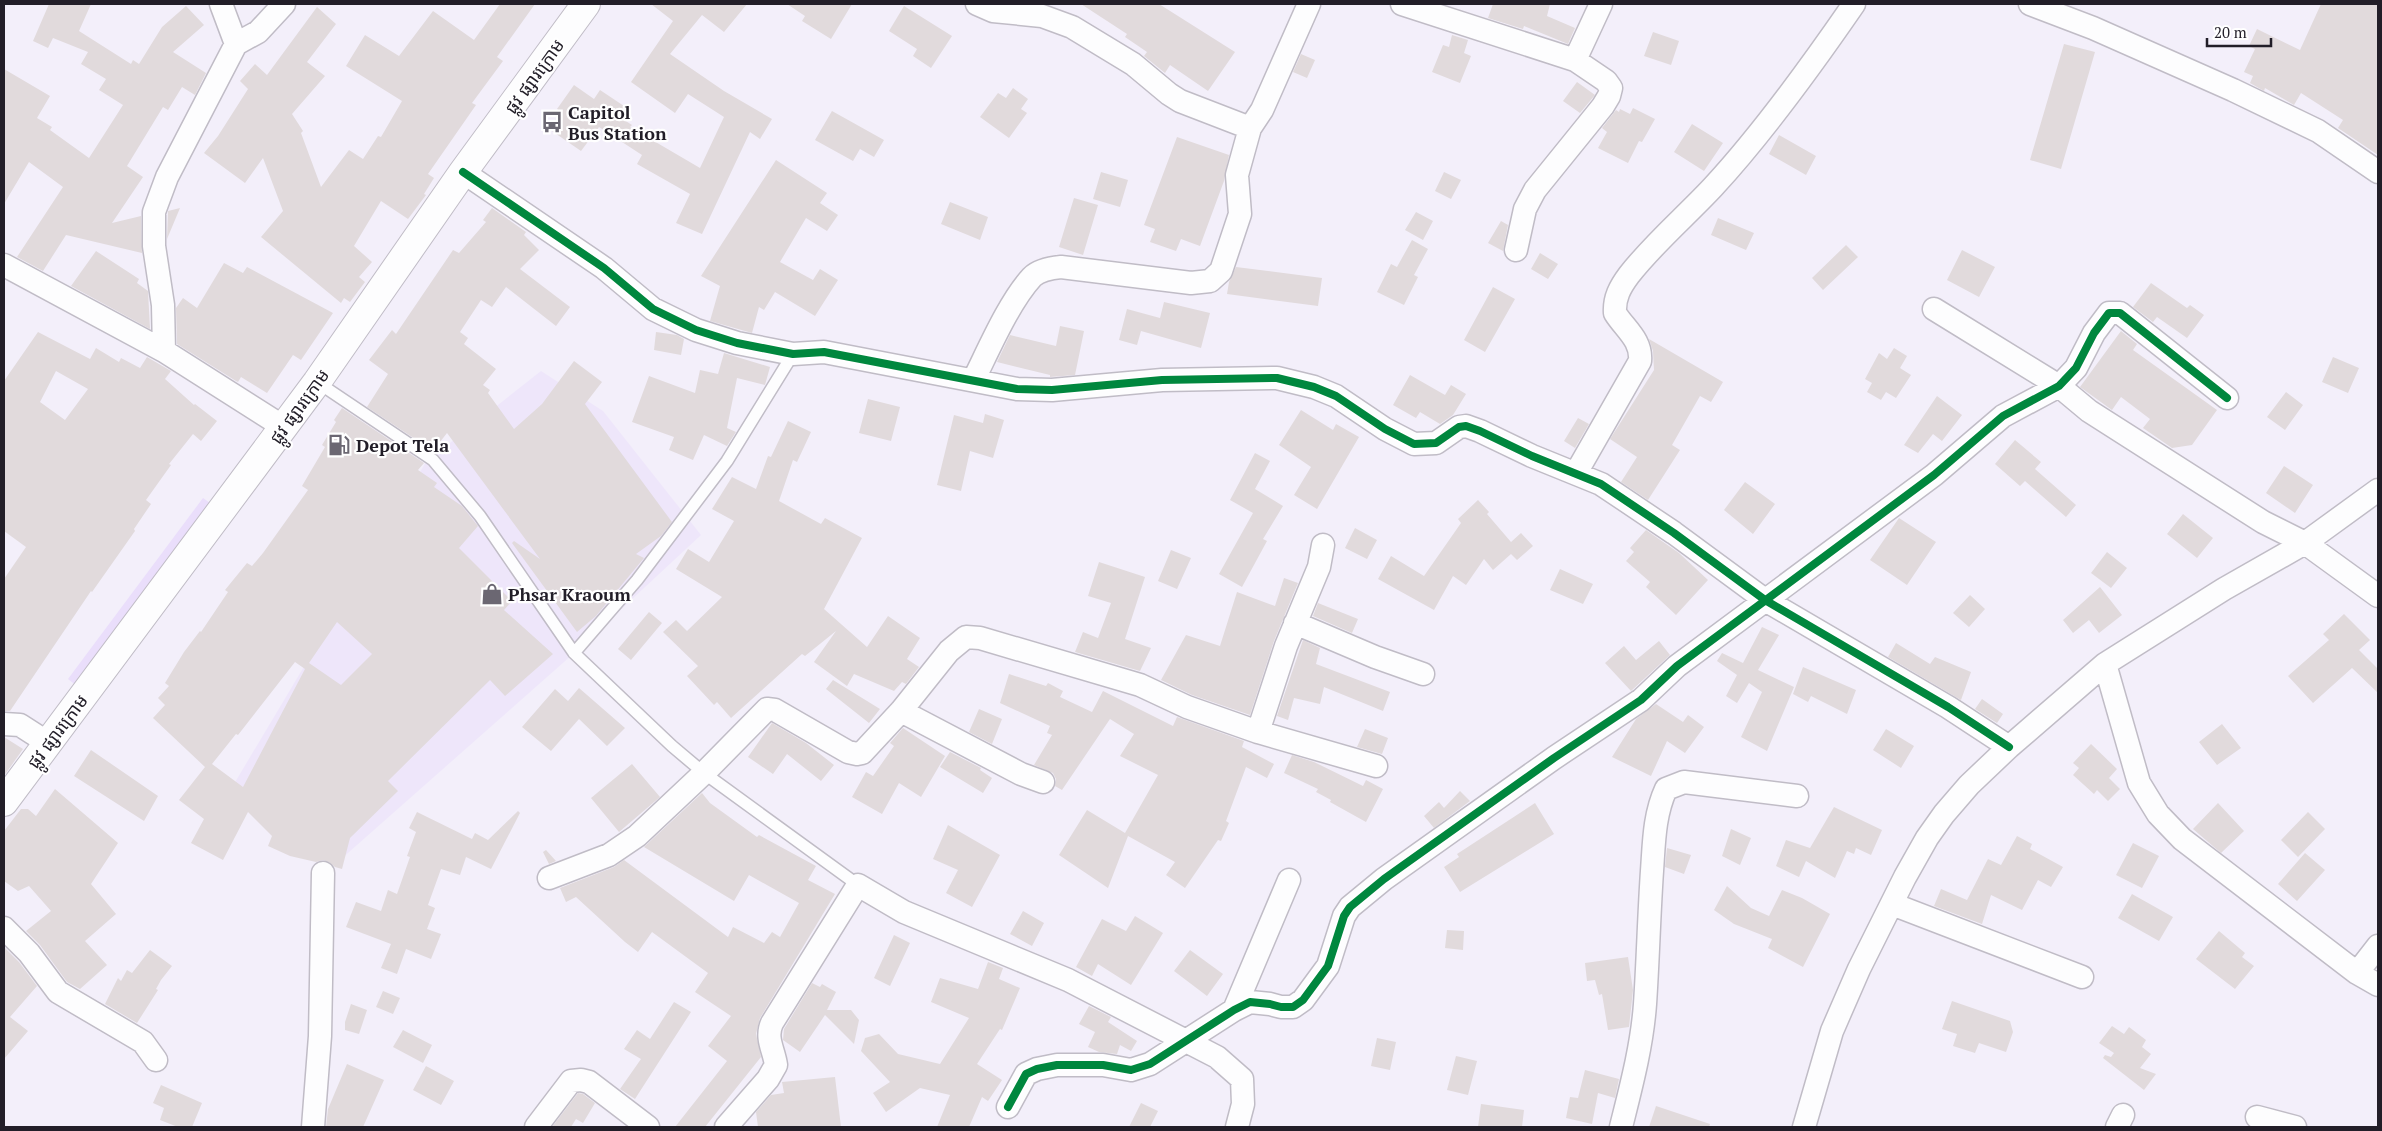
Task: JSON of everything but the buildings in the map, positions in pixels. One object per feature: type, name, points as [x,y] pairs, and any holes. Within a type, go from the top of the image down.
[{"type":"main road","name":"ផ្លូវ ផ្សារក្រោម","points":[[4,802],[282,426],[317,382],[463,172],[586,4]]},
{"type":"street","points":[[220,4],[236,44]]},
{"type":"street","points":[[164,352],[163,305],[154,246],[154,212],[168,177],[236,44],[258,32],[284,4]]},
{"type":"street","points":[[977,4],[993,11],[1042,16],[1072,27],[1133,64],[1180,101],[1250,128]]},
{"type":"street","points":[[974,379],[1005,318],[1033,277],[1045,270],[1061,267],[1191,283],[1210,281],[1218,276],[1230,249],[1240,214],[1237,175],[1250,128],[1262,110],[1309,4]]},
{"type":"street","points":[[1402,4],[1508,39],[1550,50],[1575,60],[1609,84],[1611,88],[1609,96],[1535,190],[1525,209],[1516,250]]},
{"type":"street","points":[[1575,60],[1601,4]]},
{"type":"street","points":[[1576,473],[1640,361],[1641,352],[1637,341],[1615,313],[1617,294],[1635,268],[1713,186],[1770,118],[1854,4]]},
{"type":"street","points":[[2030,4],[2093,28],[2233,90],[2318,131],[2378,172]]},
{"type":"street","points":[[463,172],[604,268],[653,309],[696,330],[729,341],[793,354],[824,352],[1038,390],[1162,380],[1277,378],[1314,387],[1336,396],[1385,428],[1414,444],[1436,443],[1454,428],[1466,426],[1480,431],[1532,456],[1601,484],[1674,533],[1765,600],[1940,702],[2009,747]]},
{"type":"street","points":[[4,265],[164,352],[282,426]]},
{"type":"street","points":[[1934,309],[2059,386],[2089,411],[2263,522],[2306,543],[2378,596]]},
{"type":"street","points":[[1008,1107],[1026,1074],[1037,1069],[1057,1065],[1103,1066],[1130,1070],[1150,1064],[1234,1010],[1250,1002],[1287,1008],[1303,1000],[1328,966],[1344,916],[1350,906],[1384,879],[1554,758],[1641,700],[1677,666],[1934,475],[2004,416],[2059,386],[2076,368],[2094,333],[2109,313],[2120,313],[2227,398]]},
{"type":"street","points":[[1804,1127],[1832,1031],[1859,969],[1905,877],[1944,814],[1969,785],[2009,747],[2105,664],[2216,594],[2306,543],[2378,490]]},
{"type":"street","points":[[1258,732],[1295,623],[1318,567],[1323,545]]},
{"type":"street","points":[[1295,623],[1375,657],[1423,674]]},
{"type":"street","points":[[549,878],[609,855],[637,836],[704,773],[767,709],[775,710],[848,752],[857,754],[862,752],[901,711],[958,641],[966,637],[973,637],[1133,683],[1187,707],[1258,732],[1376,766]]},
{"type":"street","points":[[2105,664],[2139,783],[2158,814],[2182,839],[2358,973],[2378,985]]},
{"type":"street","points":[[901,711],[1021,774],[1042,782]]},
{"type":"street","points":[[4,724],[20,725],[48,743]]},
{"type":"street","points":[[1622,1127],[1640,1049],[1645,1005],[1646,948],[1655,830],[1658,806],[1666,789],[1684,782],[1797,796]]},
{"type":"street","points":[[313,1127],[320,1036],[323,873]]},
{"type":"street","points":[[1234,1010],[1289,880]]},
{"type":"street","points":[[726,1127],[752,1095],[768,1079],[776,1065],[768,1031],[858,885],[904,912],[1068,980],[1217,1057],[1242,1079],[1242,1104],[1237,1127]]},
{"type":"street","points":[[1892,904],[2082,977]]},
{"type":"street","points":[[4,928],[29,953],[58,992],[143,1042],[156,1060]]},
{"type":"street","points":[[2358,973],[2378,946]]},
{"type":"street","points":[[536,1127],[572,1081],[581,1080],[589,1082],[648,1127]]},
{"type":"street","points":[[2257,1117],[2295,1127]]},
{"type":"lane","points":[[574,653],[638,580],[727,461],[793,354]]},
{"type":"lane","points":[[317,382],[433,460],[458,487],[480,516],[574,653],[672,746],[704,773],[858,885]]},
{"type":"shaded area","name":"Phsar Kraoum","points":[[541,371],[603,411],[701,535],[573,654],[340,860],[228,794],[426,462]]},
{"type":"shaded area","points":[[203,498],[217,508],[82,690],[68,679]]},
{"type":"cycle path","points":[[463,172],[604,268],[653,309],[696,330],[737,343],[793,354],[824,352],[1017,389],[1052,390],[1162,380],[1277,378],[1314,387],[1336,396],[1385,429],[1414,444],[1436,443],[1459,427],[1466,426],[1480,431],[1532,456],[1601,484],[1674,533],[1765,600],[1948,707],[2009,747]]},
{"type":"cycle path","points":[[1008,1107],[1026,1074],[1037,1069],[1057,1065],[1103,1065],[1131,1070],[1150,1064],[1234,1010],[1250,1002],[1293,1007],[1303,1000],[1328,966],[1344,916],[1350,907],[1384,879],[1554,758],[1641,700],[1677,666],[1934,475],[2003,416],[2059,386],[2076,368],[2094,333],[2109,313],[2120,313],[2227,398]]},
{"type":"place","name":"Capitol Bus Station","points":[[552,122]]},
{"type":"place","name":"Depot Tela","points":[[339,445]]},
{"type":"place","name":"Phsar Kraoum","points":[[492,594]]}]
